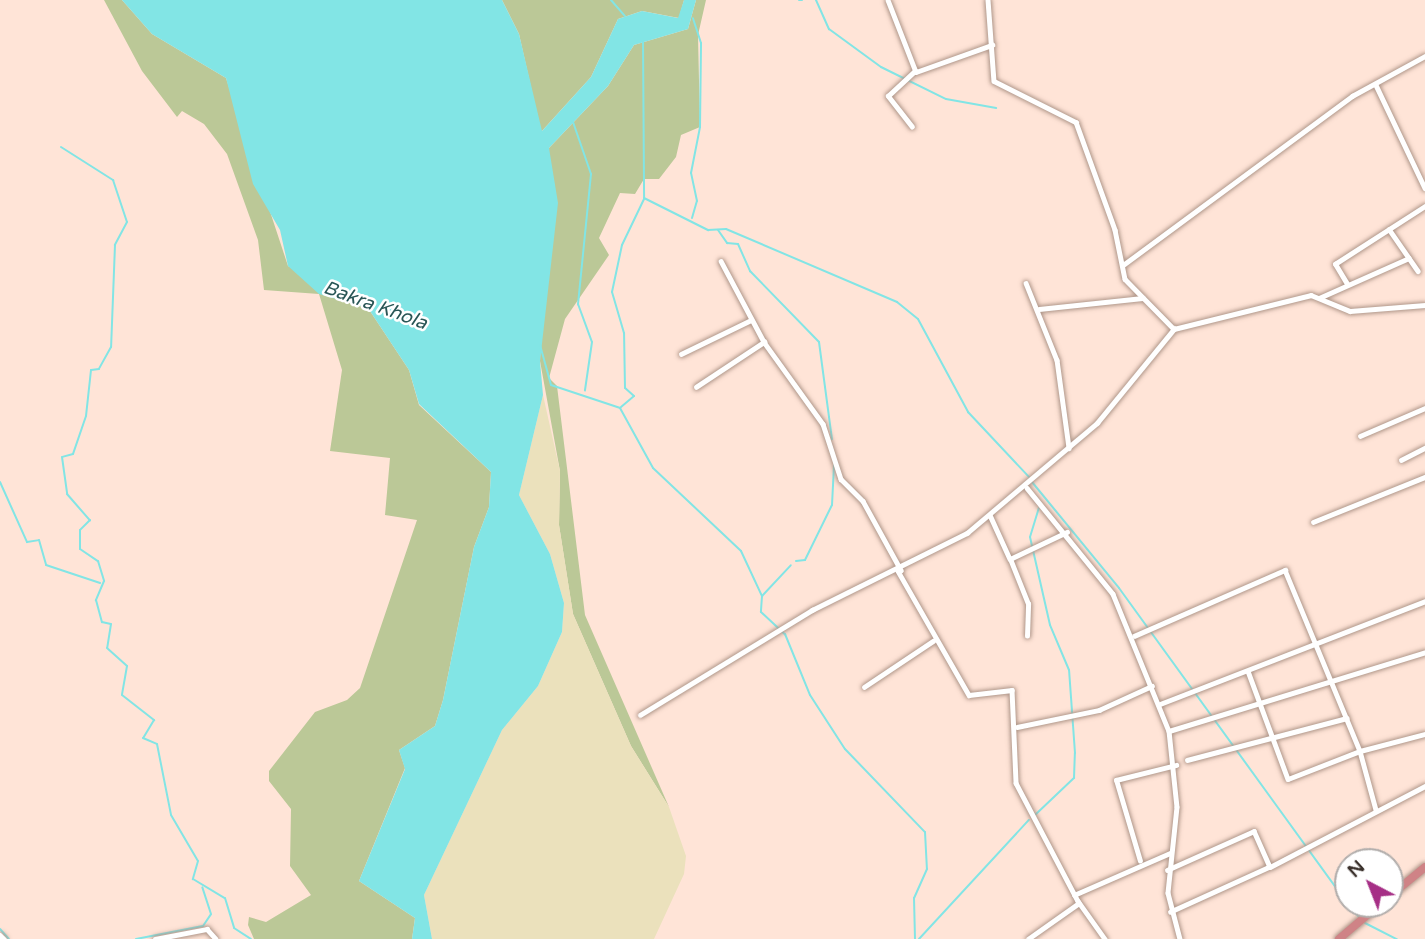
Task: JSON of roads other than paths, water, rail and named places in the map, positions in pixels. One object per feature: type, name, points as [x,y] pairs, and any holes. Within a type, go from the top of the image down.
[{"type":"highway","points":[[1404,884],[1425,867]]},
{"type":"highway","points":[[1339,939],[1364,918]]},
{"type":"street","points":[[888,0],[915,71]]},
{"type":"street","points":[[988,0],[994,80],[1076,122],[1123,265],[1125,279],[1174,329]]},
{"type":"street","points":[[912,127],[888,96],[915,71],[992,45]]},
{"type":"street","points":[[1123,265],[1376,85],[1425,56]]},
{"type":"street","points":[[1376,85],[1424,186]]},
{"type":"street","points":[[1347,284],[1335,264],[1425,206]]},
{"type":"street","points":[[1389,229],[1419,271]]},
{"type":"street","points":[[640,715],[812,610],[900,570],[990,515],[1027,488],[1131,388],[1174,329],[1319,298],[1409,258]]},
{"type":"street","points":[[721,261],[764,342],[823,424],[841,479],[863,500],[933,640],[969,695],[1012,690],[1017,727],[1016,783],[1074,895],[1105,939]]},
{"type":"street","points":[[1026,283],[1039,309],[1057,360],[1069,449]]},
{"type":"street","points":[[1039,309],[1143,298]]},
{"type":"street","points":[[1319,298],[1350,311],[1425,305]]},
{"type":"street","points":[[681,354],[751,320]]},
{"type":"street","points":[[696,387],[764,342]]},
{"type":"street","points":[[1360,436],[1425,408]]},
{"type":"street","points":[[1401,460],[1425,448]]},
{"type":"street","points":[[1313,522],[1425,477]]},
{"type":"street","points":[[1027,488],[1067,532],[1113,594],[1134,636],[1170,731],[1176,765],[1167,870],[1171,912],[1180,939]]},
{"type":"street","points":[[990,515],[1028,604],[1027,636]]},
{"type":"street","points":[[1010,559],[1067,532]]},
{"type":"street","points":[[1134,636],[1285,570],[1315,642],[1337,684],[1360,751],[1376,810]]},
{"type":"street","points":[[1160,704],[1425,601]]},
{"type":"street","points":[[864,687],[933,640]]},
{"type":"street","points":[[1170,731],[1337,684],[1425,652]]},
{"type":"street","points":[[1248,671],[1263,703],[1288,779],[1360,751],[1425,734]]},
{"type":"street","points":[[1017,727],[1099,710],[1152,687]]},
{"type":"street","points":[[1187,760],[1347,718]]},
{"type":"street","points":[[1140,862],[1116,780],[1176,765]]},
{"type":"street","points":[[1171,912],[1270,867],[1425,786]]},
{"type":"street","points":[[1167,870],[1254,831],[1270,867]]},
{"type":"street","points":[[1074,895],[1140,862],[1170,853]]},
{"type":"street","points":[[1028,939],[1079,903]]},
{"type":"street","points":[[155,939],[206,929],[216,939]]},
{"type":"street","points":[[0,935],[4,939]]},
{"type":"water","name":"Bakra Khola","points":[[122,0],[502,0],[519,34],[542,131],[591,77],[618,19],[642,11],[678,18],[684,0],[696,0],[688,29],[634,45],[608,86],[549,148],[558,203],[540,361],[543,395],[519,495],[550,554],[564,603],[562,632],[538,686],[502,730],[424,895],[432,939],[412,939],[415,918],[359,881],[405,769],[399,750],[435,726],[443,700],[474,547],[489,507],[491,472],[419,404],[409,370],[368,308],[319,294],[288,266],[280,230],[253,184],[226,78],[152,34]]},
{"type":"waterway","points":[[611,0],[625,16]]},
{"type":"waterway","points":[[816,0],[829,29],[881,67],[946,99],[996,108]]},
{"type":"waterway","points":[[692,218],[697,201],[691,173],[700,127],[701,43],[693,18]]},
{"type":"waterway","points":[[643,40],[644,198],[708,230],[726,229],[897,302],[918,319],[968,412],[1029,477]]},
{"type":"waterway","points":[[573,122],[591,174],[578,304],[592,342],[585,390]]},
{"type":"waterway","points":[[61,147],[113,180],[127,222],[115,245],[111,347],[99,369],[91,370],[86,416],[73,454],[62,457],[67,494],[90,520],[80,530],[80,549],[98,561],[104,581],[96,600],[102,622],[111,624],[107,648],[127,666],[122,695],[154,720],[143,738],[157,744],[171,815],[198,861],[193,879],[225,898],[234,928],[251,939]]},
{"type":"waterway","points":[[621,407],[634,396],[625,388],[624,333],[612,292],[622,245],[644,199]]},
{"type":"waterway","points":[[718,230],[727,243],[738,244],[750,271],[819,342],[832,439]]},
{"type":"waterway","points":[[540,345],[551,385],[620,408],[653,468],[741,551],[762,596],[761,612],[785,634],[810,695],[845,749],[925,832],[927,869],[914,898],[915,939]]},
{"type":"waterway","points":[[796,561],[805,560],[832,505],[834,465]]},
{"type":"waterway","points":[[0,482],[27,542],[39,540],[46,565],[100,583]]},
{"type":"waterway","points":[[1032,482],[1119,588],[1334,885]]},
{"type":"waterway","points":[[1035,815],[1074,778],[1075,753],[1069,670],[1050,625],[1030,537],[1039,508]]},
{"type":"waterway","points":[[762,596],[791,565]]},
{"type":"waterway","points":[[919,939],[1029,820]]},
{"type":"waterway","points":[[136,939],[203,926],[211,914],[202,887]]},
{"type":"waterway","points":[[1365,923],[1397,939]]},
{"type":"waterway","points":[[0,929],[9,939]]}]
